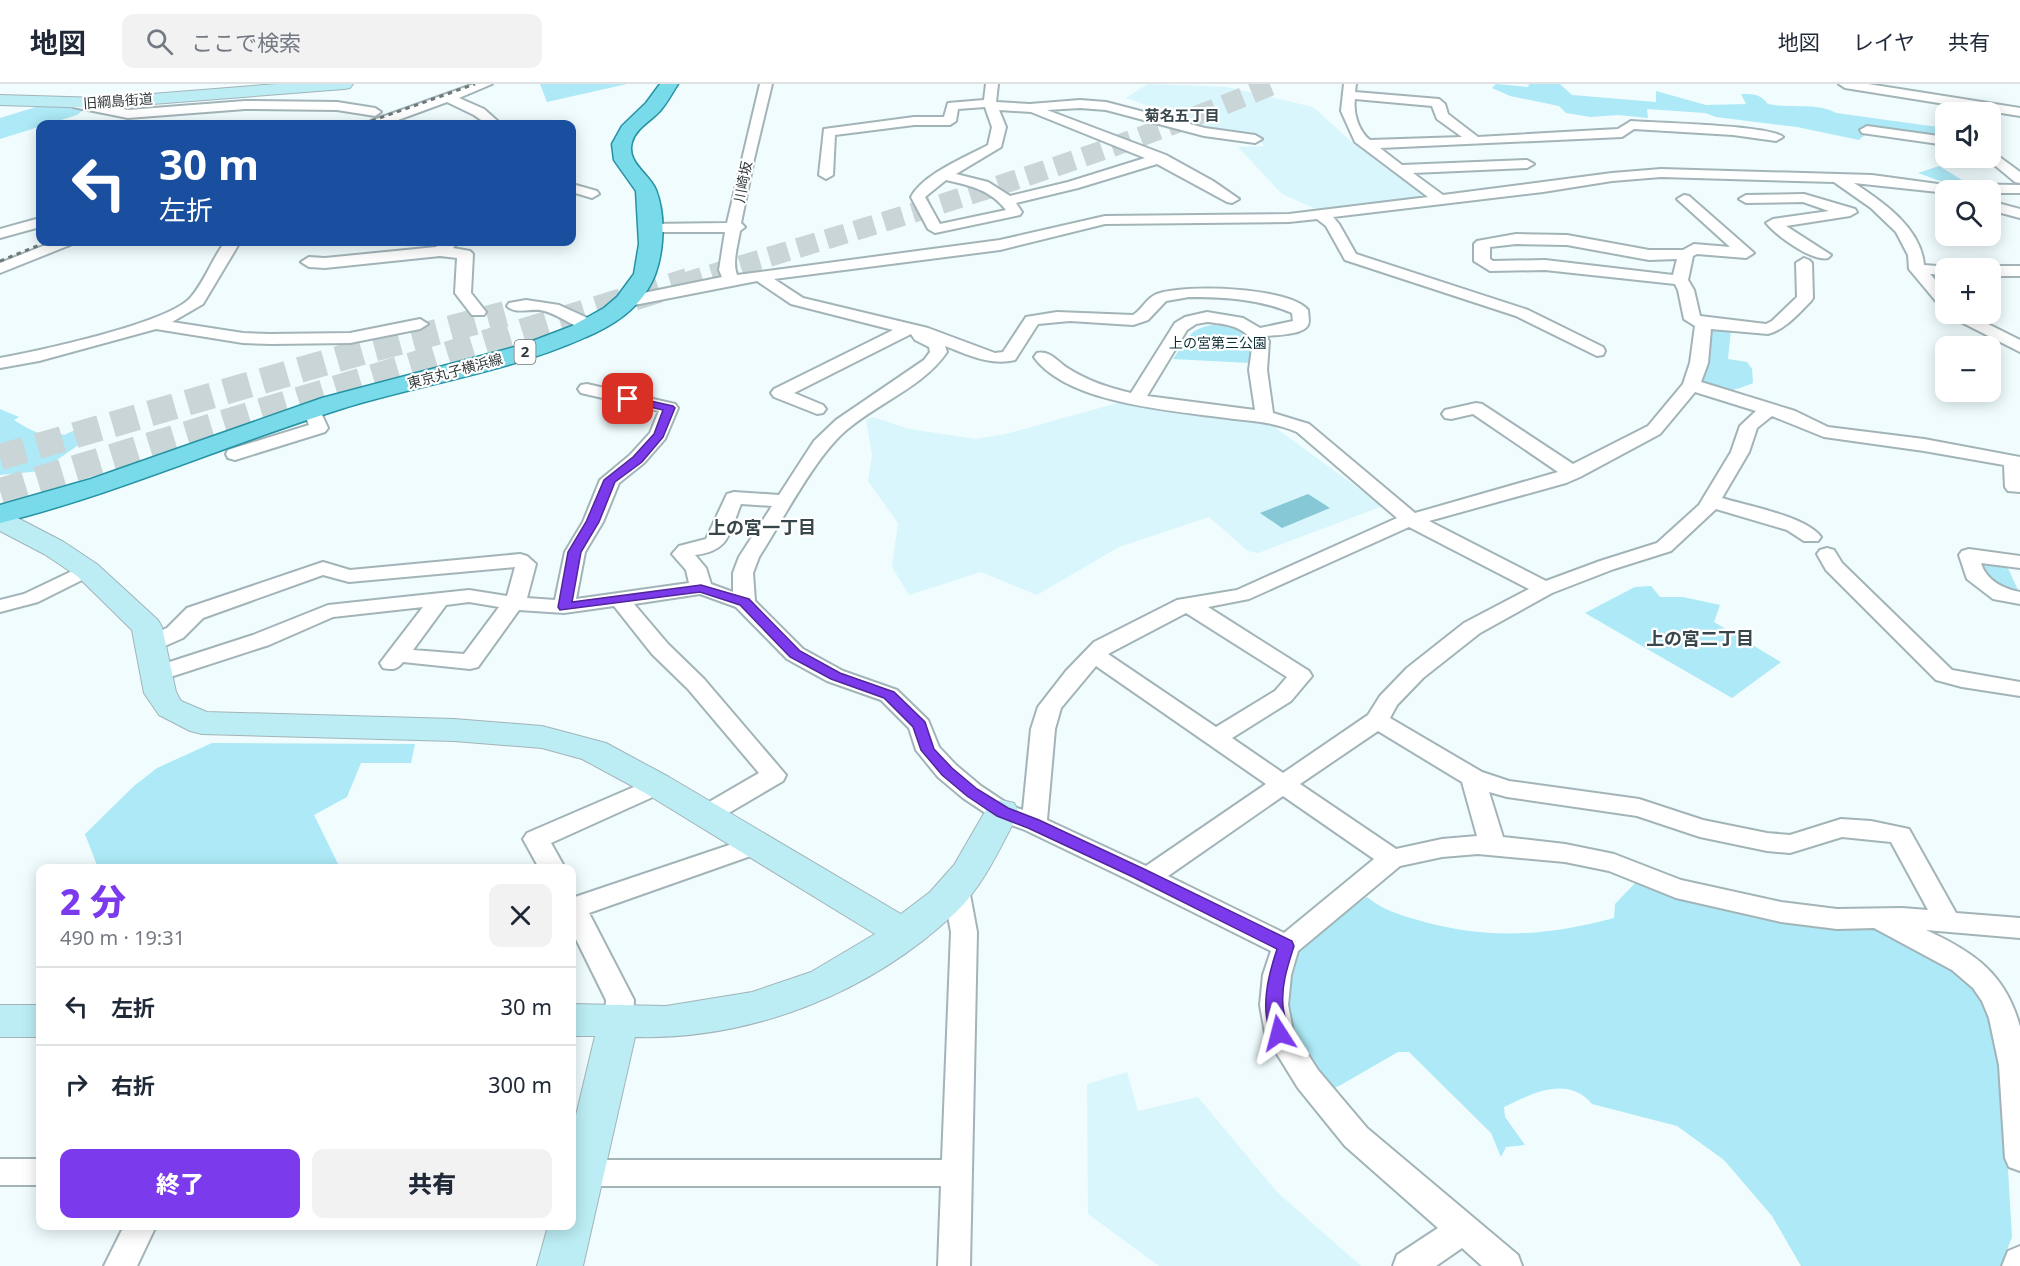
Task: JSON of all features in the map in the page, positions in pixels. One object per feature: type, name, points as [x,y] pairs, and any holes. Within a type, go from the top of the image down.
[{"type":"main road","name":"東京丸子横浜線","points":[[0,514],[101,484],[312,410],[531,350],[590,326],[624,302],[639,286],[645,275],[650,250],[646,191],[642,182],[624,160],[622,142],[628,131],[659,100],[669,84]]},
{"type":"main road","name":"東京丸子横浜線","points":[[0,501],[178,457]]},
{"type":"street","name":"旧綱島街道","points":[[0,100],[77,104],[344,84]]},
{"type":"street","points":[[77,104],[128,114],[245,105],[337,106],[376,118],[445,86],[444,84]]},
{"type":"street","points":[[353,120],[398,116],[486,84]]},
{"type":"street","name":"川崎坂","points":[[731,280],[728,270],[766,84]]},
{"type":"street","points":[[943,175],[982,183],[1008,201],[1015,212],[935,229],[918,197],[943,175],[994,147],[999,127],[992,104],[992,84]]},
{"type":"street","points":[[1845,84],[2020,112]]},
{"type":"street","points":[[1943,84],[1948,101]]},
{"type":"street","points":[[1439,200],[1364,144],[1348,118],[1350,90],[1435,102],[1439,104],[1442,116],[1474,140]]},
{"type":"street","points":[[448,98],[479,112],[490,120]]},
{"type":"street","points":[[826,175],[829,132],[914,122],[944,122],[950,120],[952,106],[960,104],[992,104],[1030,108],[1080,104],[1106,106],[1204,132],[1255,139]]},
{"type":"street","points":[[1030,108],[1161,158],[1194,174],[1232,199]]},
{"type":"street","points":[[154,120],[166,111]]},
{"type":"street","points":[[398,116],[406,120]]},
{"type":"street","points":[[1364,144],[1622,133],[1631,125],[1733,130],[1776,137]]},
{"type":"street","points":[[1867,130],[1935,139]]},
{"type":"street","points":[[1500,140],[1537,175],[1543,188]]},
{"type":"street","points":[[1008,201],[1073,186],[1161,158]]},
{"type":"street","points":[[2001,163],[2020,179]]},
{"type":"street","points":[[1397,169],[1527,164]]},
{"type":"street","points":[[624,302],[731,280],[1000,245],[1105,220],[1277,218],[1661,173],[1891,180],[1935,188]]},
{"type":"street","points":[[1837,178],[1869,197],[1902,230],[1909,239],[1918,264],[1917,269],[1935,290]]},
{"type":"street","points":[[576,189],[592,194]]},
{"type":"street","points":[[2001,189],[2020,189]]},
{"type":"street","points":[[1746,199],[1804,198],[1875,220]]},
{"type":"street","points":[[1680,280],[1545,265],[1490,266],[1482,261],[1480,253],[1482,244],[1530,239],[1592,243],[1649,255],[1686,254],[1694,249],[1746,253],[1684,199]]},
{"type":"street","points":[[2001,208],[2020,214]]},
{"type":"street","points":[[1823,255],[1809,249],[1773,223],[1850,212]]},
{"type":"street","points":[[1319,213],[1332,224],[1350,257],[1385,270],[1448,286],[1524,314],[1597,351]]},
{"type":"street","points":[[0,234],[36,223]]},
{"type":"street","points":[[649,228],[736,228]]},
{"type":"street","points":[[0,268],[55,246]]},
{"type":"street","points":[[0,363],[33,357],[156,324],[197,301],[229,246]]},
{"type":"street","points":[[309,262],[325,263],[445,246],[465,254],[464,292],[466,298],[478,312]]},
{"type":"street","points":[[1686,254],[1680,280],[1686,290],[1692,319],[1702,323],[1768,329],[1778,324],[1805,298],[1804,263]]},
{"type":"street","points":[[1917,269],[1935,270]]},
{"type":"street","points":[[2001,271],[2020,272]]},
{"type":"street","points":[[759,276],[797,302],[910,331],[922,332],[994,358],[1009,356],[1032,320],[1072,316],[1135,320],[1145,317],[1154,301],[1171,295],[1234,294],[1263,298],[1300,310],[1300,323],[1297,326],[1257,333]]},
{"type":"street","points":[[515,306],[529,303],[549,306],[590,326]]},
{"type":"street","points":[[1136,399],[1181,327],[1191,320],[1207,317],[1230,319],[1250,327],[1261,341],[1258,370],[1265,417]]},
{"type":"street","points":[[576,1020],[666,1022],[752,1008],[793,996],[853,968],[903,933],[956,889],[1018,818],[1050,708],[1074,676],[1102,647],[1189,604],[1242,595],[1411,520],[1559,479],[1654,430],[1691,385],[1699,363],[1702,323]]},
{"type":"street","points":[[156,324],[243,338],[271,339],[350,338],[420,324]]},
{"type":"street","points":[[1976,324],[2020,347]]},
{"type":"street","points":[[817,409],[780,393],[910,331]]},
{"type":"street","points":[[744,602],[743,573],[749,557],[821,445],[842,424],[930,364],[939,352],[936,344],[910,331]]},
{"type":"street","points":[[1043,357],[1056,370],[1093,387],[1136,399],[1265,417],[1286,421],[1303,428],[1411,520],[1545,589]]},
{"type":"street","points":[[1691,385],[1790,415],[1824,432],[1924,445],[2013,461],[2015,487]]},
{"type":"street","points":[[564,607],[575,552],[592,522],[610,480],[638,459],[659,435],[669,408],[587,389]]},
{"type":"street","points":[[1451,414],[1476,408],[1573,472]]},
{"type":"street","points":[[1148,877],[1377,720],[1388,701],[1415,673],[1472,628],[1545,589],[1607,565],[1664,547],[1707,508],[1740,452],[1749,426],[1769,409]]},
{"type":"street","points":[[235,454],[320,428],[312,410]]},
{"type":"street","points":[[701,588],[696,568],[682,554],[686,550],[705,548],[715,543],[734,498],[784,501]]},
{"type":"street","points":[[1711,501],[1794,526],[1811,537]]},
{"type":"street","points":[[0,519],[54,548],[87,570],[147,627],[160,693],[170,708],[202,723],[454,730],[542,737],[594,751],[657,785],[903,933]]},
{"type":"street","points":[[1827,554],[1833,566],[1944,675],[1959,680],[2020,689]]},
{"type":"street","points":[[2020,562],[1969,555],[1974,574],[2000,595],[2020,598]]},
{"type":"street","points":[[153,659],[195,613],[323,568],[349,576],[519,560],[526,564],[519,593],[470,662],[392,661],[439,600]]},
{"type":"street","points":[[0,606],[31,598],[87,570]]},
{"type":"street","points":[[153,659],[261,640],[328,611],[469,596],[513,603],[564,607],[701,588],[744,602],[795,654],[835,676],[889,695],[920,725],[928,750],[947,771],[972,792],[1018,818],[1148,877],[1286,946]]},
{"type":"street","points":[[619,599],[660,649],[696,684],[774,775],[706,815]]},
{"type":"street","points":[[1189,604],[1301,676],[1283,696],[1215,738]]},
{"type":"street","points":[[1095,655],[1392,859]]},
{"type":"street","points":[[1377,720],[1473,778],[1507,789],[1640,808],[1700,828],[1767,842],[1790,844],[1840,828],[1900,835],[1948,922]]},
{"type":"street","points":[[1473,778],[1493,846]]},
{"type":"street","points":[[550,864],[536,839],[657,785]]},
{"type":"street","points":[[576,906],[756,845]]},
{"type":"street","points":[[1506,1266],[1461,1230],[1356,1137],[1308,1079],[1279,1033],[1274,1005],[1277,975],[1286,946],[1392,859],[1442,848],[1493,846],[1565,853],[1614,863],[1676,888],[1781,912],[1838,919],[1902,918],[2020,928]]},
{"type":"street","points":[[954,1266],[964,932],[956,889]]},
{"type":"street","points":[[576,915],[620,1000],[619,1022],[577,1173],[957,1173]]},
{"type":"street","points":[[1880,920],[1931,945],[1968,967],[1983,981],[2002,1011],[2009,1038],[2019,1140]]},
{"type":"street","points":[[0,1021],[36,1021]]},
{"type":"street","points":[[0,1172],[36,1172]]},
{"type":"street","points":[[120,1266],[138,1230]]},
{"type":"street","points":[[560,1266],[569,1230]]},
{"type":"street","points":[[1409,1266],[1461,1230]]},
{"type":"street","points":[[2018,1266],[2020,1261]]},
{"type":"shaded area","points":[[1148,84],[1227,87],[1313,107],[1353,143],[1432,198],[1316,209],[1282,194],[1238,147],[1264,146],[1255,133],[1225,133],[1126,98]]},
{"type":"shaded area","points":[[1121,402],[1273,426],[1383,506],[1258,553],[1248,551],[1209,517],[1119,547],[1037,595],[981,572],[909,595],[892,567],[898,523],[868,481],[872,455],[866,420],[873,417],[909,429],[976,439],[1006,434]]},
{"type":"shaded area","points":[[1308,494],[1330,508],[1282,528],[1260,513]]},
{"type":"shaded area","points":[[1127,1072],[1138,1111],[1198,1097],[1277,1192],[1361,1266],[1159,1266],[1088,1214],[1087,1084]]},
{"type":"green space","points":[[540,84],[627,84],[547,102]]},
{"type":"green space","points":[[1496,84],[1528,87],[1529,84],[1560,84],[1572,95],[1656,102],[1656,91],[1706,105],[1746,104],[1741,94],[1753,95],[1759,96],[1768,104],[1820,108],[1836,113],[1935,127],[1935,137],[1866,127],[1866,134],[1859,140],[1797,127],[1716,117],[1705,113],[1647,109],[1648,118],[1618,115],[1591,117],[1566,113],[1559,106],[1510,96],[1492,88]]},
{"type":"green space","points":[[73,105],[87,107],[77,115],[61,120],[36,120],[36,128],[0,139],[0,118],[36,107]]},
{"type":"green space","points":[[1935,167],[1942,168],[1962,180],[1937,180],[1918,173]]},
{"type":"green space","name":"上の宮第三公園","points":[[1213,325],[1234,328],[1250,340],[1250,363],[1173,359],[1193,332]]},
{"type":"green space","points":[[1712,328],[1731,329],[1728,359],[1747,362],[1752,369],[1753,383],[1725,391],[1698,380],[1706,362]]},
{"type":"green space","points":[[0,409],[19,417],[14,420],[41,434],[64,435],[88,424],[100,429],[88,435],[90,437],[41,471],[0,475]]},
{"type":"green space","points":[[1978,560],[2006,564],[2019,592],[2002,590],[1981,575]]},
{"type":"green space","points":[[1651,586],[1660,597],[1683,597],[1720,605],[1714,622],[1781,662],[1732,698],[1585,613],[1635,587]]},
{"type":"green space","points":[[212,743],[415,744],[411,763],[361,763],[347,797],[314,815],[338,864],[96,864],[85,834],[134,786],[157,768]]},
{"type":"green space","points":[[1641,877],[1874,926],[1946,961],[1986,996],[2001,1052],[2012,1237],[2001,1266],[1801,1266],[1772,1216],[1724,1160],[1677,1126],[1592,1104],[1572,1090],[1550,1089],[1504,1107],[1505,1117],[1525,1145],[1506,1147],[1501,1157],[1491,1133],[1409,1052],[1398,1052],[1329,1090],[1295,1038],[1287,1010],[1299,953],[1307,939],[1367,897],[1393,912],[1446,927],[1494,933],[1541,932],[1614,918],[1615,904]]},
{"type":"tunnel","points":[[683,283],[982,191],[1129,141],[1275,84]]},
{"type":"tunnel","points":[[0,491],[688,281]]},
{"type":"tunnel","points":[[0,457],[369,350],[505,314]]},
{"type":"railway","points":[[374,120],[475,84]]},
{"type":"railway","points":[[0,261],[37,246]]},
{"type":"district","name":"菊名五丁目","points":[[1182,116]]},
{"type":"district","name":"上の宮一丁目","points":[[762,528]]},
{"type":"district","name":"上の宮二丁目","points":[[1700,639]]},
{"type":"route","points":[[628,399],[669,408],[659,435],[638,459],[610,480],[592,522],[575,552],[564,607],[701,588],[744,602],[795,654],[835,676],[889,695],[920,725],[928,750],[947,771],[972,792],[1002,812],[1034,824],[1138,873],[1286,946],[1277,975],[1274,1005],[1279,1033]]}]
